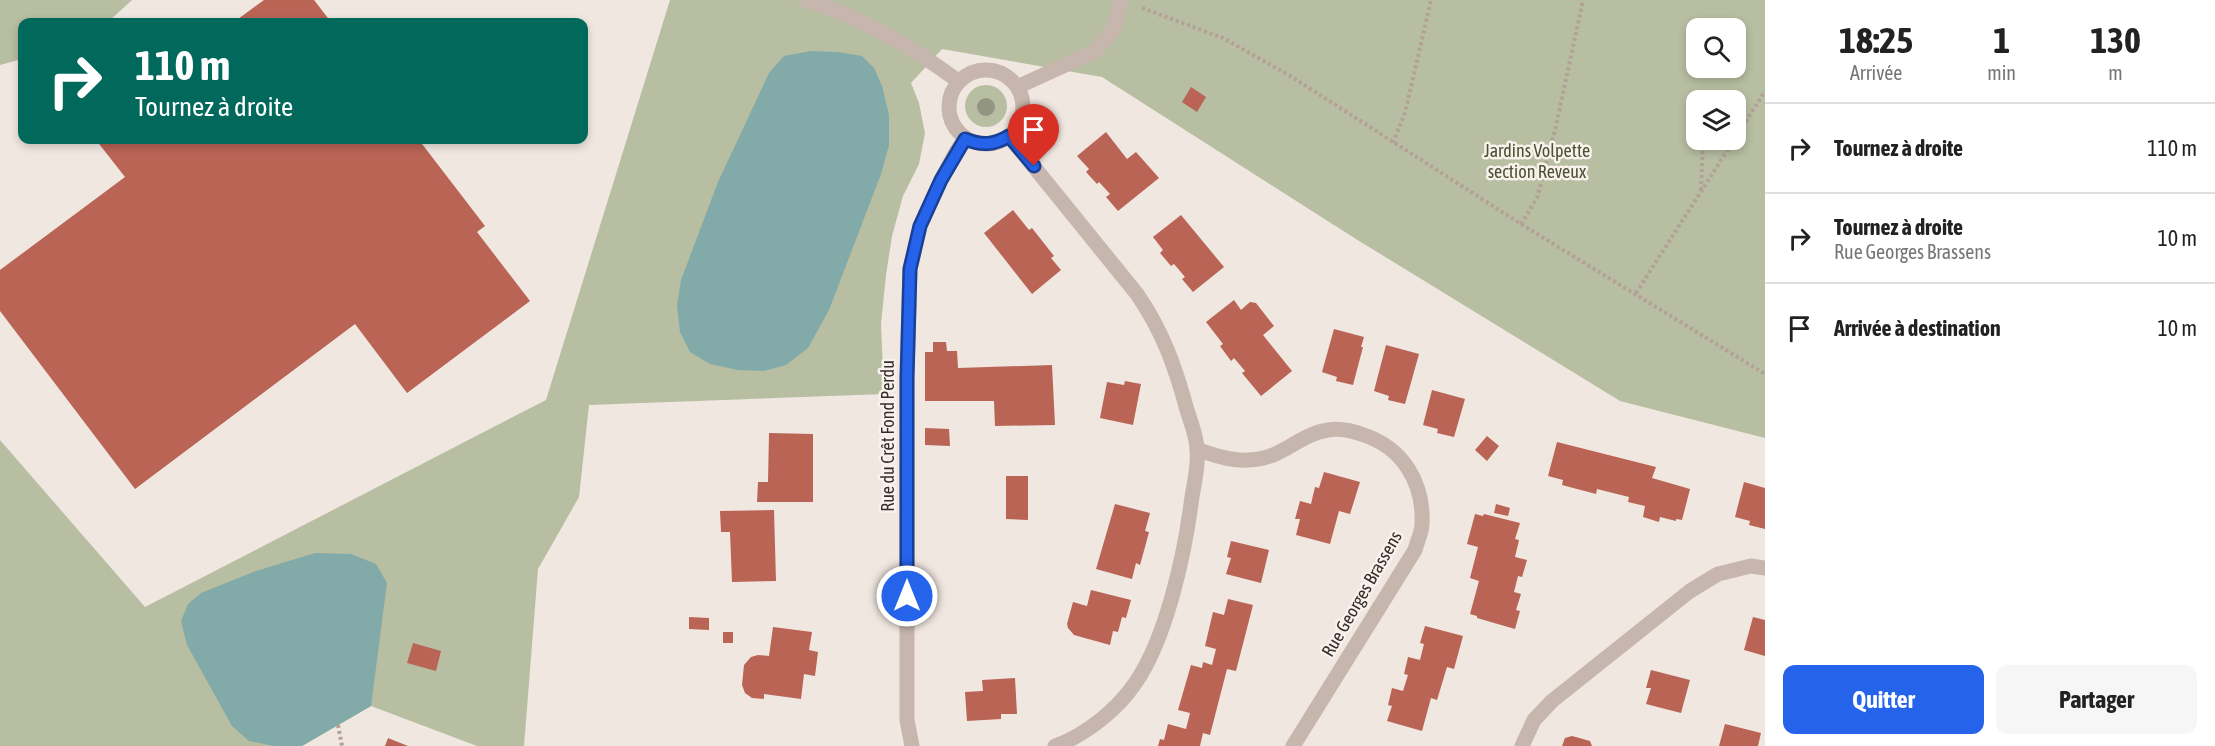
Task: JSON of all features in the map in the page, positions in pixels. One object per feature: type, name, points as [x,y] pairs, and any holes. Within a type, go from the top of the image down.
[{"type":"street","points":[[806,0],[849,15],[879,29],[958,81]]},
{"type":"street","points":[[1017,87],[1094,52],[1114,28],[1121,1]]},
{"type":"street","points":[[989,69],[1010,78],[1017,87],[1022,97],[1023,108],[1017,128],[1009,136],[992,144],[965,139],[957,131],[948,112],[949,101],[958,81],[967,74],[989,69]]},
{"type":"street","points":[[1009,136],[1151,315],[1173,360],[1197,449],[1196,474],[1187,535],[1158,641],[1136,683],[1101,721],[1055,746]]},
{"type":"street","name":"Rue du Crêt Fond Perdu","points":[[912,746],[907,720],[907,378],[910,269],[920,226],[941,180],[965,139]]},
{"type":"street","name":"Rue Georges Brassens","points":[[1197,449],[1222,459],[1246,460],[1272,455],[1304,438],[1328,430],[1350,430],[1374,438],[1398,453],[1414,475],[1421,500],[1422,526],[1414,550],[1293,746]]},
{"type":"street","points":[[1522,746],[1534,720],[1552,701],[1690,591],[1718,574],[1751,566],[1765,568]]},
{"type":"path","points":[[1393,143],[1405,113],[1431,0]]},
{"type":"path","points":[[1521,224],[1537,198],[1556,126],[1583,0]]},
{"type":"path","points":[[1121,1],[1222,38],[1292,77],[1521,224],[1765,374]]},
{"type":"path","points":[[1746,121],[1765,91]]},
{"type":"path","points":[[1701,191],[1703,150]]},
{"type":"path","points":[[1636,293],[1727,150]]},
{"type":"path","points":[[338,725],[342,746]]},
{"type":"green space","points":[[0,0],[132,0],[112,18],[18,18],[18,60],[0,65]]},
{"type":"green space","name":"Jardins Volpette section Reveux","points":[[670,0],[1765,0],[1765,438],[1620,401],[1356,239],[1102,77],[942,49],[911,83],[919,103],[925,133],[919,164],[903,196],[892,236],[881,324],[884,394],[589,405],[579,497],[538,569],[524,746],[477,746],[371,706],[302,746],[0,746],[0,440],[145,607],[546,400]]},
{"type":"green space","points":[[986,85],[1001,91],[1007,106],[1001,121],[986,127],[971,121],[965,106],[971,91]]},
{"type":"water","points":[[811,51],[862,56],[874,68],[882,86],[889,115],[889,145],[881,174],[829,310],[808,348],[786,365],[764,371],[738,370],[710,364],[690,352],[680,332],[677,306],[681,280],[718,182],[769,73],[784,56]]},
{"type":"water","points":[[315,553],[351,554],[376,564],[387,583],[371,706],[302,746],[274,746],[249,741],[232,726],[187,645],[181,621],[188,604],[201,593],[256,571]]},
{"type":"building","points":[[264,0],[314,0],[328,18],[239,18]]},
{"type":"building","points":[[1191,87],[1206,97],[1197,112],[1182,102]]},
{"type":"building","points":[[1106,132],[1127,159],[1136,152],[1159,178],[1118,211],[1106,197],[1110,194],[1086,172],[1089,169],[1077,156]]},
{"type":"building","points":[[99,144],[422,144],[485,226],[477,232],[530,301],[407,393],[355,324],[135,489],[0,311],[0,270],[125,177]]},
{"type":"building","points":[[1013,210],[1029,230],[1032,228],[1054,256],[1051,258],[1061,270],[1032,294],[984,233]]},
{"type":"building","points":[[1181,215],[1224,267],[1193,292],[1182,279],[1185,277],[1174,264],[1171,266],[1160,253],[1163,250],[1153,237]]},
{"type":"building","points":[[1234,300],[1241,310],[1250,302],[1256,303],[1274,326],[1263,335],[1292,371],[1261,396],[1242,373],[1245,371],[1234,358],[1231,361],[1220,346],[1223,344],[1206,322]]},
{"type":"building","points":[[1334,329],[1364,337],[1353,385],[1336,381],[1337,377],[1322,372]]},
{"type":"building","points":[[933,342],[946,342],[947,351],[957,351],[958,368],[1052,365],[1055,425],[995,426],[994,401],[925,401],[925,352],[933,352]]},
{"type":"building","points":[[1386,345],[1419,354],[1405,404],[1388,400],[1389,396],[1374,391]]},
{"type":"building","points":[[1125,381],[1141,384],[1133,425],[1100,418],[1107,382],[1124,385]]},
{"type":"building","points":[[1432,390],[1465,399],[1454,437],[1437,433],[1438,429],[1423,425]]},
{"type":"building","points":[[925,428],[949,429],[950,446],[925,445]]},
{"type":"building","points":[[769,433],[813,434],[813,502],[757,502],[758,482],[768,482]]},
{"type":"building","points":[[1487,436],[1499,446],[1487,461],[1475,450]]},
{"type":"building","points":[[1557,442],[1656,467],[1652,478],[1690,489],[1682,520],[1676,519],[1676,521],[1660,517],[1659,522],[1643,517],[1645,506],[1628,502],[1629,497],[1597,489],[1596,494],[1562,485],[1563,480],[1548,476]]},
{"type":"building","points":[[1324,472],[1360,482],[1350,514],[1339,511],[1330,544],[1296,535],[1300,519],[1295,519],[1300,501],[1311,504],[1315,487],[1319,488]]},
{"type":"building","points":[[1006,476],[1028,476],[1028,520],[1006,519]]},
{"type":"building","points":[[1744,482],[1765,488],[1765,529],[1749,525],[1750,521],[1735,517]]},
{"type":"building","points":[[1115,504],[1150,513],[1145,531],[1149,532],[1145,547],[1140,565],[1136,563],[1132,579],[1096,569]]},
{"type":"building","points":[[1496,504],[1510,508],[1508,516],[1494,513]]},
{"type":"building","points":[[774,510],[776,581],[732,582],[730,532],[721,532],[720,511]]},
{"type":"building","points":[[1475,514],[1520,523],[1515,539],[1519,540],[1515,557],[1527,560],[1522,577],[1518,576],[1514,592],[1521,594],[1516,610],[1520,611],[1515,629],[1470,614],[1479,581],[1470,578],[1478,547],[1467,544]]},
{"type":"building","points":[[1231,541],[1269,550],[1261,583],[1226,574],[1231,558],[1227,557]]},
{"type":"building","points":[[1091,590],[1131,600],[1126,618],[1122,617],[1118,632],[1113,631],[1110,645],[1074,635],[1068,628],[1073,602],[1087,606]]},
{"type":"building","points":[[1228,599],[1253,605],[1236,671],[1227,669],[1210,735],[1203,733],[1200,746],[1158,746],[1160,739],[1164,740],[1168,724],[1186,729],[1190,713],[1178,710],[1191,665],[1202,668],[1203,662],[1212,665],[1216,649],[1205,646],[1213,612],[1224,615]]},
{"type":"building","points":[[689,617],[709,618],[709,630],[689,629]]},
{"type":"building","points":[[1753,617],[1765,620],[1765,656],[1744,650]]},
{"type":"building","points":[[1425,626],[1463,636],[1454,669],[1447,667],[1437,700],[1431,698],[1422,731],[1387,721],[1392,706],[1388,705],[1392,688],[1403,691],[1408,675],[1404,674],[1408,657],[1420,660],[1424,644],[1420,643]]},
{"type":"building","points":[[773,627],[812,632],[809,650],[818,652],[815,676],[804,674],[801,699],[764,694],[764,699],[752,698],[745,693],[742,685],[744,665],[751,657],[769,656]]},
{"type":"building","points":[[723,632],[733,632],[733,643],[723,643]]},
{"type":"building","points":[[413,643],[441,651],[436,671],[407,663]]},
{"type":"building","points":[[1651,670],[1690,680],[1681,713],[1646,704],[1651,688],[1646,688]]},
{"type":"building","points":[[1015,678],[1017,714],[1001,714],[1001,719],[967,721],[965,692],[983,691],[982,680]]},
{"type":"building","points":[[1725,724],[1761,733],[1758,746],[1719,746]]},
{"type":"building","points":[[1572,736],[1590,741],[1592,746],[1562,746],[1565,738]]},
{"type":"building","points":[[388,738],[408,746],[385,746]]},
{"type":"route","points":[[907,596],[908,322],[910,269],[920,226],[941,180],[965,139],[992,144],[1009,136],[1034,166]]}]
